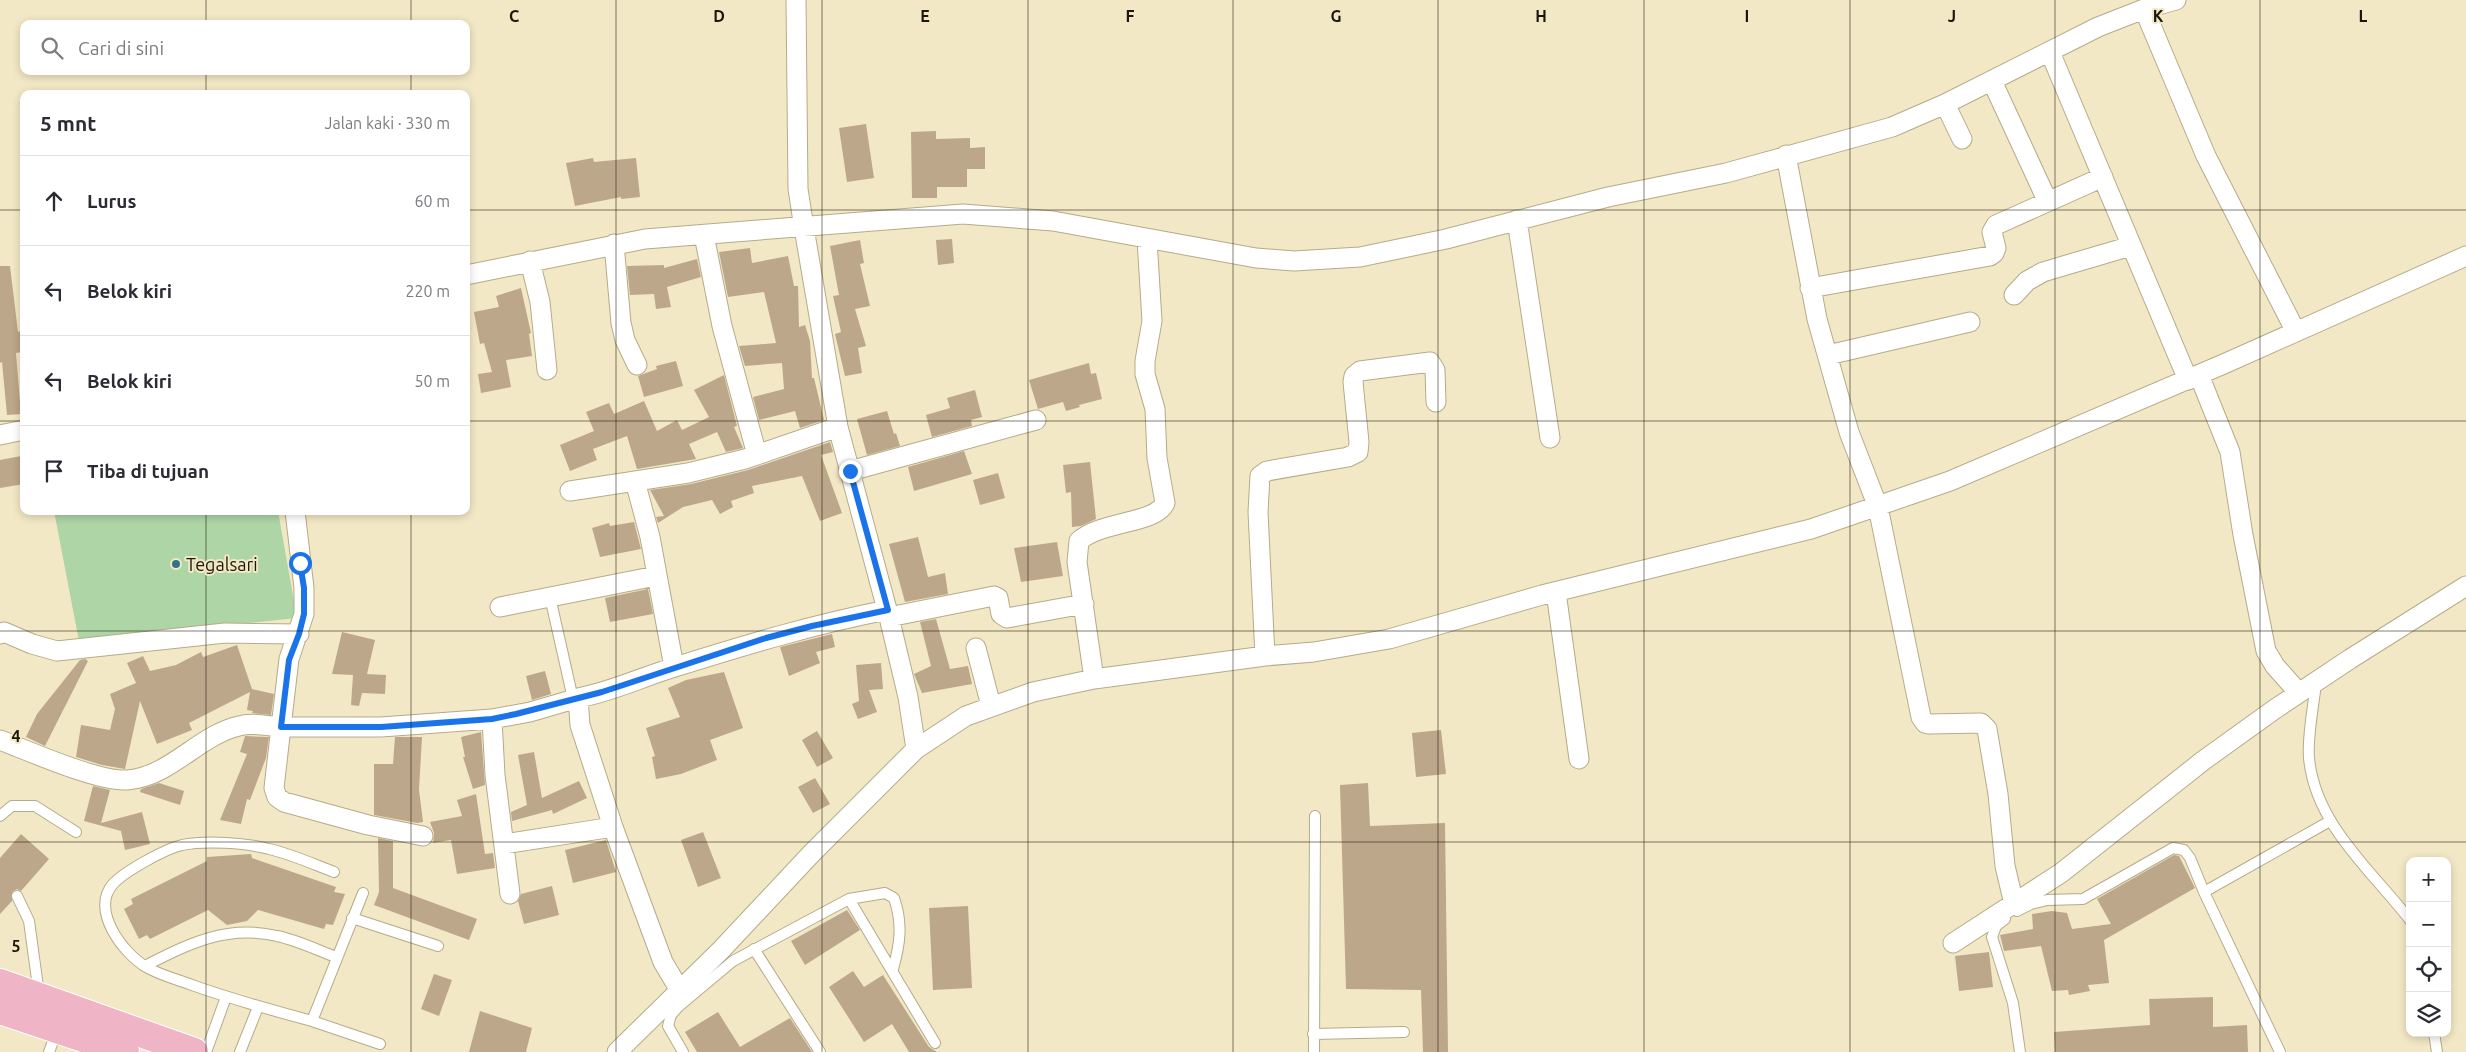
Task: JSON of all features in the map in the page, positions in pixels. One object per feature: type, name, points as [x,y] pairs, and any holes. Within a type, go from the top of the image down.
[{"type":"highway","points":[[0,982],[39,997],[60,1024],[125,1052]]},
{"type":"highway","points":[[0,1010],[194,1052]]},
{"type":"street","points":[[796,0],[798,188],[804,228],[838,427],[888,613],[916,749]]},
{"type":"street","points":[[470,274],[645,239],[963,214],[1053,221],[1147,240],[1256,258],[1325,260],[1360,257],[1446,239],[1608,197],[1726,173],[1892,126],[1992,82],[2098,27],[2176,0]]},
{"type":"street","points":[[2144,10],[2210,164],[2296,332]]},
{"type":"street","points":[[2050,52],[2132,246],[2230,452],[2242,535],[2266,651],[2275,666],[2298,692]]},
{"type":"street","points":[[1992,82],[2047,200]]},
{"type":"street","points":[[1945,104],[1962,139]]},
{"type":"street","points":[[1786,155],[1816,320],[1828,355],[1849,432],[1878,507],[1923,720],[1929,724],[1981,723],[1990,734],[2005,866],[2014,904]]},
{"type":"street","points":[[1810,288],[1990,256],[1996,248],[1992,232],[1996,225],[2047,200],[2103,177]]},
{"type":"street","points":[[1517,220],[1550,438]]},
{"type":"street","points":[[704,235],[722,326],[757,455]]},
{"type":"street","points":[[1094,680],[1078,562],[1079,541],[1087,534],[1098,529],[1157,513],[1165,503],[1157,458],[1154,410],[1145,374],[1152,313],[1147,240]]},
{"type":"street","points":[[614,244],[621,323],[625,340],[637,364]]},
{"type":"street","points":[[2014,295],[2027,281],[2043,272],[2132,246]]},
{"type":"street","points":[[616,1052],[721,950],[818,847],[916,749],[966,716],[1033,692],[1094,680],[1265,656],[1314,652],[1389,639],[1556,592],[1756,544],[1878,507],[1950,481],[2193,377],[2466,256]]},
{"type":"street","points":[[530,261],[540,302],[547,370]]},
{"type":"street","points":[[1828,355],[1970,322]]},
{"type":"street","points":[[1265,656],[1258,512],[1260,476],[1267,471],[1348,457],[1358,452],[1359,442],[1354,376],[1360,371],[1430,362],[1434,370],[1436,402]]},
{"type":"street","points":[[850,471],[1036,420]]},
{"type":"street","points":[[570,491],[688,473],[757,455],[838,427]]},
{"type":"street","points":[[0,435],[20,431]]},
{"type":"street","points":[[635,481],[650,536],[674,668]]},
{"type":"street","points":[[295,515],[304,588],[304,614],[289,660],[274,788],[277,797],[284,802],[368,825],[423,836]]},
{"type":"street","points":[[500,607],[656,576]]},
{"type":"street","points":[[1953,943],[2061,873],[2204,760],[2298,692],[2466,586]]},
{"type":"street","points":[[1556,592],[1579,759]]},
{"type":"street","points":[[0,740],[89,772],[118,780],[135,779],[173,763],[229,729],[247,724],[281,727],[381,727],[492,719],[530,712],[634,682],[812,626],[994,596],[998,598],[1001,614],[1007,618],[1084,604]]},
{"type":"street","points":[[0,634],[4,632],[32,644],[56,651],[225,633],[299,634]]},
{"type":"street","points":[[976,648],[990,706]]},
{"type":"street","points":[[575,698],[587,749],[613,827],[663,962],[679,989]]},
{"type":"street","points":[[492,719],[495,775],[510,894]]},
{"type":"street","points":[[504,844],[613,827]]},
{"type":"lane","points":[[550,597],[575,698]]},
{"type":"lane","points":[[2316,681],[2309,757],[2319,801],[2330,821],[2406,915]]},
{"type":"lane","points":[[0,816],[12,806],[35,806],[76,832]]},
{"type":"lane","points":[[1314,1052],[1315,816]]},
{"type":"lane","points":[[2204,892],[2330,821]]},
{"type":"lane","points":[[334,872],[269,849],[210,842],[182,845],[156,857],[113,885],[106,900],[108,919],[112,934],[126,950],[145,966],[226,997],[312,1021],[380,1044]]},
{"type":"lane","points":[[2020,1052],[2013,1003],[1992,937],[1996,926],[2008,915],[2031,904],[2047,900],[2083,899],[2173,848],[2184,850],[2190,858],[2204,892],[2280,1052]]},
{"type":"lane","points":[[312,1021],[363,893]]},
{"type":"lane","points":[[683,1052],[668,1026],[671,1015],[706,981],[733,961],[849,899],[886,893],[894,898],[901,923],[900,945],[893,970]]},
{"type":"lane","points":[[16,896],[29,921],[39,997]]},
{"type":"lane","points":[[849,899],[935,1042]]},
{"type":"lane","points":[[352,918],[438,946]]},
{"type":"lane","points":[[145,966],[190,943],[233,932],[277,936],[336,957]]},
{"type":"lane","points":[[754,950],[820,1052]]},
{"type":"lane","points":[[206,1052],[226,997]]},
{"type":"lane","points":[[240,1052],[258,1006]]},
{"type":"lane","points":[[1313,1034],[1404,1032]]},
{"type":"lane","points":[[2435,1037],[2438,1052]]},
{"type":"green space","name":"Tegalsari","points":[[55,515],[279,515],[297,618],[79,641]]},
{"type":"building","points":[[866,124],[874,178],[847,182],[839,128]]},
{"type":"building","points":[[936,131],[936,139],[970,138],[970,148],[985,147],[985,169],[967,169],[967,187],[937,187],[937,198],[912,198],[911,132]]},
{"type":"building","points":[[593,158],[594,162],[636,158],[640,197],[621,199],[621,197],[575,206],[566,163]]},
{"type":"building","points":[[952,239],[954,263],[938,265],[936,240]]},
{"type":"building","points":[[860,240],[864,263],[860,264],[870,306],[855,309],[866,346],[858,348],[862,373],[845,376],[835,334],[841,332],[833,296],[839,295],[830,246]]},
{"type":"building","points":[[750,248],[752,263],[788,256],[794,286],[798,286],[799,327],[805,325],[810,341],[812,378],[814,378],[824,420],[800,428],[795,411],[759,420],[753,397],[784,389],[782,363],[745,366],[739,346],[776,343],[764,292],[728,297],[719,252]]},
{"type":"building","points":[[697,259],[701,277],[667,287],[671,307],[656,309],[654,294],[630,295],[627,266],[664,265],[664,268]]},
{"type":"building","points":[[0,266],[10,266],[18,332],[20,331],[20,352],[16,353],[20,414],[7,415],[2,362],[0,363]]},
{"type":"building","points":[[521,288],[531,333],[529,334],[532,356],[506,360],[511,387],[481,393],[478,374],[492,372],[484,343],[480,344],[474,312],[499,307],[496,296]]},
{"type":"building","points":[[676,361],[683,386],[644,397],[638,376],[657,369],[656,366]]},
{"type":"building","points":[[1089,363],[1091,374],[1096,373],[1102,399],[1079,405],[1080,407],[1066,411],[1063,402],[1038,409],[1029,380]]},
{"type":"building","points":[[724,375],[737,426],[734,427],[743,448],[726,452],[717,432],[689,444],[696,459],[637,469],[627,436],[593,449],[597,460],[570,471],[560,445],[594,431],[586,412],[609,403],[614,414],[644,401],[657,431],[677,420],[682,430],[709,417],[694,390]]},
{"type":"building","points":[[975,390],[982,417],[971,420],[972,426],[932,437],[926,415],[950,408],[947,398]]},
{"type":"building","points":[[887,411],[900,446],[867,455],[857,419]]},
{"type":"building","points":[[830,442],[833,452],[821,455],[842,513],[820,521],[802,476],[752,486],[754,493],[731,501],[733,507],[720,514],[712,500],[683,507],[658,523],[656,517],[664,516],[650,490],[691,484],[748,470]]},
{"type":"building","points":[[964,451],[972,474],[914,491],[908,467]]},
{"type":"building","points":[[20,456],[20,485],[0,488],[0,460]]},
{"type":"building","points":[[1090,462],[1096,519],[1081,526],[1072,527],[1071,492],[1066,493],[1063,465]]},
{"type":"building","points":[[998,473],[1005,498],[980,505],[973,480]]},
{"type":"building","points":[[634,522],[641,549],[600,557],[592,528],[609,523],[610,526]]},
{"type":"building","points":[[918,537],[928,577],[945,573],[948,594],[905,602],[889,544]]},
{"type":"building","points":[[1057,542],[1063,576],[1021,582],[1014,548]]},
{"type":"building","points":[[648,589],[653,614],[610,622],[605,598]]},
{"type":"building","points":[[936,619],[950,669],[968,666],[972,684],[922,693],[914,674],[931,666],[920,622]]},
{"type":"building","points":[[342,632],[375,640],[367,674],[386,675],[385,694],[362,693],[359,706],[351,705],[353,675],[332,674]]},
{"type":"building","points":[[832,634],[835,647],[816,652],[820,663],[789,676],[780,647]]},
{"type":"building","points":[[237,645],[252,689],[274,694],[271,715],[252,713],[253,711],[247,710],[250,692],[189,723],[192,730],[157,744],[140,701],[125,769],[102,765],[76,757],[81,725],[110,730],[115,709],[110,694],[136,683],[127,663],[143,656],[150,671],[176,665],[201,652],[203,657]]},
{"type":"building","points":[[85,659],[88,661],[45,746],[26,737],[37,714],[80,660]]},
{"type":"building","points":[[881,663],[883,689],[869,690],[877,712],[858,719],[852,704],[859,701],[856,665]]},
{"type":"building","points":[[545,671],[551,694],[532,700],[526,676]]},
{"type":"building","points":[[724,672],[743,728],[710,740],[717,760],[681,774],[656,779],[652,757],[655,756],[646,728],[680,717],[668,688],[686,680]]},
{"type":"building","points":[[1441,730],[1446,774],[1416,777],[1412,733]]},
{"type":"building","points":[[817,731],[833,758],[817,767],[802,740]]},
{"type":"building","points":[[481,732],[485,785],[473,789],[463,757],[465,757],[461,737]]},
{"type":"building","points":[[245,736],[269,737],[266,758],[250,800],[247,799],[241,824],[220,820],[247,754],[240,752]]},
{"type":"building","points":[[395,737],[422,737],[419,790],[423,822],[417,823],[374,815],[374,764],[393,764]]},
{"type":"building","points":[[534,752],[542,798],[579,781],[587,798],[553,814],[552,810],[512,821],[511,812],[527,805],[518,755]]},
{"type":"building","points":[[815,778],[830,804],[813,813],[798,787]]},
{"type":"building","points":[[159,783],[184,791],[180,805],[140,792],[141,789]]},
{"type":"building","points":[[1368,783],[1370,826],[1445,823],[1448,1052],[1423,1052],[1421,990],[1346,989],[1340,785]]},
{"type":"building","points":[[93,786],[110,790],[101,823],[142,812],[150,844],[125,850],[121,831],[84,821]]},
{"type":"building","points":[[476,794],[485,854],[493,853],[495,868],[457,874],[451,840],[433,843],[434,833],[430,822],[462,816],[457,800]]},
{"type":"building","points":[[703,832],[721,878],[698,887],[681,840]]},
{"type":"building","points":[[21,834],[49,859],[21,891],[17,889],[12,892],[12,901],[0,914],[0,858]]},
{"type":"building","points":[[378,838],[393,841],[393,888],[477,919],[469,940],[374,905],[379,892]]},
{"type":"building","points":[[606,840],[616,872],[573,883],[565,850]]},
{"type":"building","points":[[251,854],[252,858],[336,887],[334,892],[345,894],[333,925],[326,924],[324,929],[258,910],[247,921],[227,925],[208,910],[150,939],[147,935],[139,939],[124,909],[133,904],[131,899],[207,861],[207,857]]},
{"type":"building","points":[[2174,855],[2179,856],[2195,888],[2104,940],[2109,983],[2088,985],[2090,991],[2069,995],[2068,990],[2052,991],[2041,946],[2004,951],[2000,935],[2033,929],[2032,914],[2052,911],[2067,913],[2072,929],[2111,924],[2097,899]]},
{"type":"building","points":[[552,886],[559,915],[524,924],[518,901],[521,894]]},
{"type":"building","points":[[968,906],[972,988],[933,990],[929,908]]},
{"type":"building","points":[[847,910],[860,930],[805,965],[791,941]]},
{"type":"building","points":[[1989,952],[1993,987],[1959,991],[1955,956]]},
{"type":"building","points":[[853,971],[864,987],[883,975],[929,1047],[937,1052],[909,1052],[892,1024],[864,1042],[829,987]]},
{"type":"building","points":[[434,974],[452,980],[439,1016],[421,1009]]},
{"type":"building","points":[[2213,997],[2213,1027],[2247,1025],[2248,1052],[2055,1052],[2054,1032],[2150,1025],[2149,999]]},
{"type":"building","points":[[480,1011],[532,1028],[526,1052],[469,1052]]},
{"type":"building","points":[[718,1012],[740,1047],[790,1018],[812,1052],[697,1052],[685,1032]]},
{"type":"place","name":"Tegalsari","points":[[176,564]]},
{"type":"route","points":[[300,563],[304,588],[304,614],[289,660],[281,727],[381,727],[492,719],[530,712],[573,699],[591,696],[766,638],[888,610],[850,471]]}]
